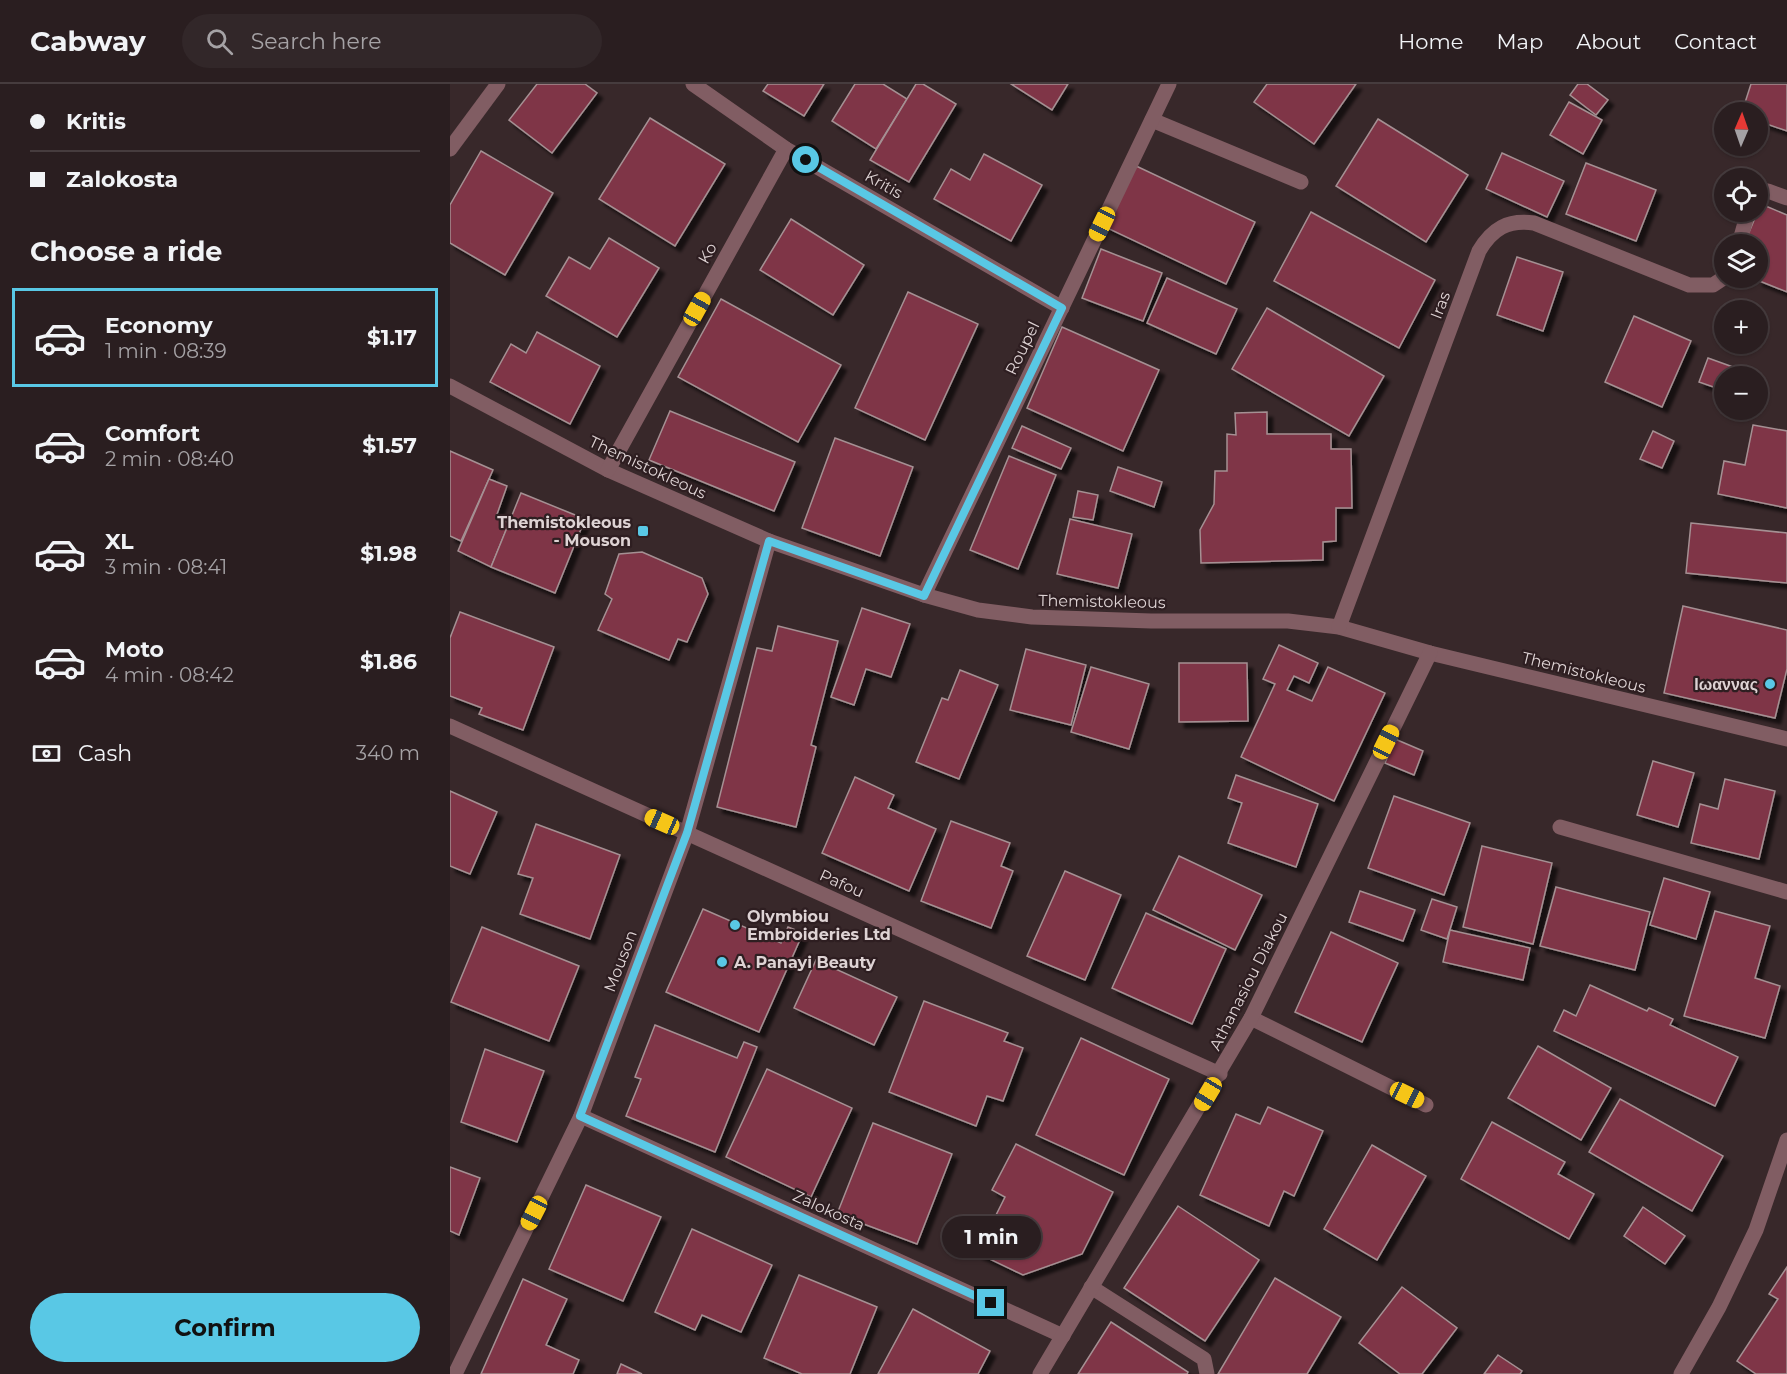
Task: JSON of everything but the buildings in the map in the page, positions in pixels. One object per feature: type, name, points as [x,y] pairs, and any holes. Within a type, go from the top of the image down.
[{"type":"street","points":[[450,149],[498,84]]},
{"type":"street","name":"Kritis","points":[[693,84],[786,149],[1062,308]]},
{"type":"street","name":"Roupel","points":[[924,596],[1169,84]]},
{"type":"street","points":[[1152,120],[1300,182]]},
{"type":"street","name":"Ko","points":[[608,470],[786,149]]},
{"type":"street","points":[[1768,191],[1787,198]]},
{"type":"street","name":"Iras","points":[[1339,627],[1479,251],[1495,230],[1521,221],[1534,223],[1689,285],[1714,284]]},
{"type":"street","name":"Themistokleous","points":[[450,386],[608,470],[769,541],[924,596],[978,610],[1032,617],[1150,621],[1288,621],[1339,627],[1430,654],[1787,740]]},
{"type":"street","name":"Mouson","points":[[455,1374],[580,1116],[687,833],[769,541]]},
{"type":"street","name":"Athanasiou Diakou","points":[[1040,1374],[1220,1074],[1251,1018],[1430,654]]},
{"type":"street","name":"Pafou","points":[[450,726],[1220,1074]]},
{"type":"street","points":[[1560,827],[1787,892]]},
{"type":"street","points":[[1251,1018],[1426,1105]]},
{"type":"street","name":"Zalokosta","points":[[580,1116],[1063,1335]]},
{"type":"street","points":[[1681,1374],[1719,1307],[1756,1230],[1787,1140]]},
{"type":"street","points":[[1091,1287],[1204,1359],[1207,1374]]},
{"type":"place","name":"Themistokleous - Mouson","points":[[643,531]]},
{"type":"place","name":"Ιωαννας","points":[[1770,684]]},
{"type":"place","name":"Olymbiou Embroideries Ltd","points":[[735,925]]},
{"type":"place","name":"A. Panayi Beauty","points":[[722,962]]},
{"type":"route","points":[[806,160],[1062,308],[924,596],[769,541],[687,833],[580,1116],[991,1303]]}]
